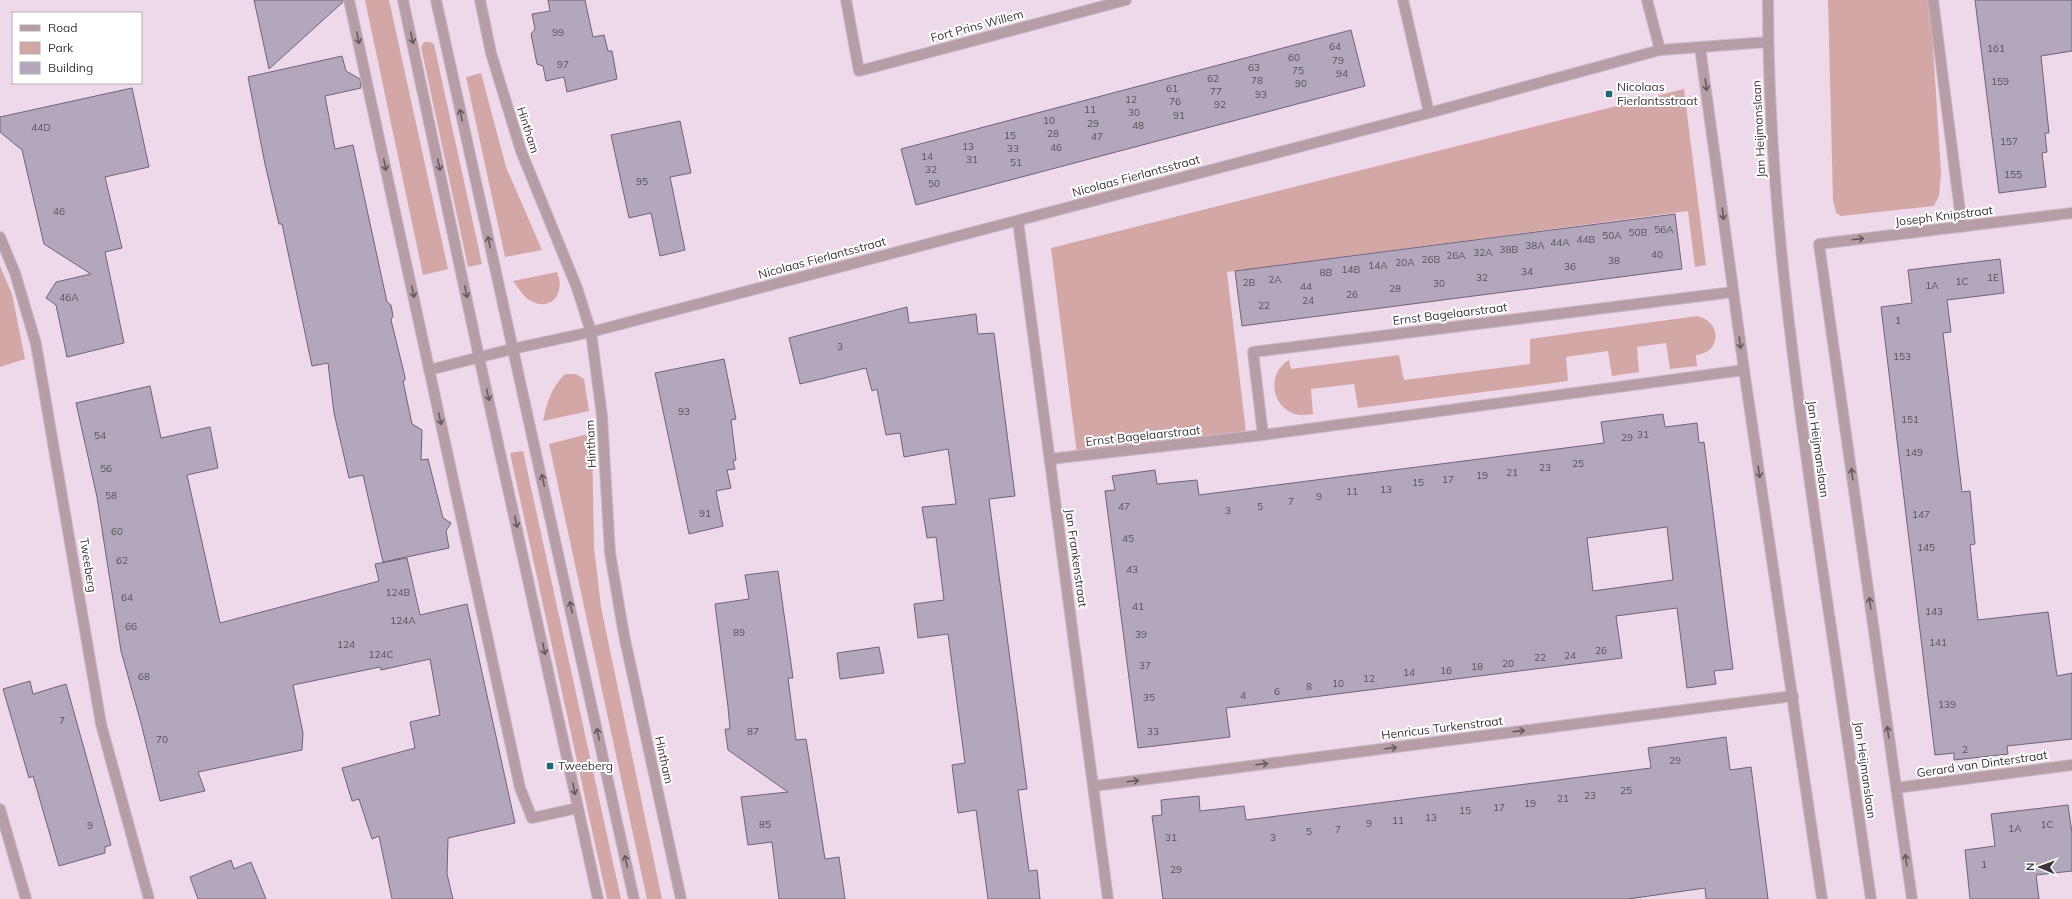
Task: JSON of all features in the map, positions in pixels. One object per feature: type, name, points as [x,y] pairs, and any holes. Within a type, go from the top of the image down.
[{"type":"street","points":[[350,0],[520,788],[532,818],[578,808]]},
{"type":"street","points":[[404,0],[479,357],[598,899]]},
{"type":"street","points":[[436,0],[634,899]]},
{"type":"street","name":"Hintham","points":[[480,0],[491,53],[520,151],[576,288],[591,332],[602,416],[610,553],[624,635],[681,899]]},
{"type":"street","name":"Fort Prins Willem","points":[[846,0],[858,71],[1126,0]]},
{"type":"street","points":[[1403,0],[1429,113]]},
{"type":"street","points":[[1647,0],[1660,50]]},
{"type":"street","name":"Jan Heijmanslaan","points":[[1768,0],[1768,42],[1776,206],[1795,379],[1871,899]]},
{"type":"street","points":[[1933,0],[1962,227]]},
{"type":"street","name":"Nicolaas Fierlantsstraat","points":[[512,348],[591,332],[1429,113],[1660,50],[1768,42]]},
{"type":"street","points":[[1700,47],[1744,370],[1822,899]]},
{"type":"street","name":"Joseph Knipstraat","points":[[1896,788],[1819,244],[2072,213]]},
{"type":"street","name":"Jan Frankenstraat","points":[[1018,221],[1108,899]]},
{"type":"street","name":"Tweeberg","points":[[0,237],[15,273],[36,344],[101,724],[149,899]]},
{"type":"street","name":"Ernst Bagelaarstraat","points":[[1263,435],[1253,352],[1733,292]]},
{"type":"street","points":[[429,370],[512,348]]},
{"type":"street","name":"Ernst Bagelaarstraat","points":[[1050,459],[1263,435],[1744,370]]},
{"type":"street","name":"Henricus Turkenstraat","points":[[1094,786],[1793,696]]},
{"type":"street","name":"Gerard van Dinterstraat","points":[[1896,788],[2072,765]]},
{"type":"street","points":[[1896,788],[1912,899]]},
{"type":"street","points":[[0,809],[26,899]]},
{"type":"green space","points":[[365,0],[389,0],[448,269],[423,275]]},
{"type":"green space","points":[[1828,0],[1930,0],[1941,173],[1939,196],[1934,206],[1841,216],[1836,213],[1833,200]]},
{"type":"green space","points":[[424,42],[434,44],[482,264],[468,267],[421,47]]},
{"type":"green space","points":[[481,73],[506,167],[542,250],[505,257],[466,77]]},
{"type":"green space","points":[[1684,89],[1706,265],[1695,267],[1688,211],[1227,272],[1246,432],[1077,454],[1051,248]]},
{"type":"green space","points":[[0,266],[12,294],[25,359],[0,367]]},
{"type":"green space","points":[[557,272],[560,287],[558,294],[555,299],[544,304],[529,300],[522,294],[513,281]]},
{"type":"green space","points":[[1697,316],[1705,319],[1711,324],[1715,330],[1716,337],[1711,349],[1705,353],[1696,355],[1697,366],[1670,369],[1666,343],[1637,347],[1639,372],[1612,376],[1608,351],[1566,357],[1568,381],[1358,408],[1354,384],[1311,389],[1313,414],[1305,415],[1292,413],[1285,408],[1279,402],[1274,387],[1278,372],[1282,365],[1289,360],[1291,369],[1399,355],[1404,380],[1530,364],[1530,339]]},
{"type":"green space","points":[[565,374],[576,374],[584,379],[589,411],[543,421],[550,396],[560,379]]},
{"type":"green space","points":[[592,433],[594,547],[601,607],[662,899],[647,899],[549,444]]},
{"type":"green space","points":[[523,451],[621,899],[607,899],[510,453]]},
{"type":"building","points":[[254,0],[343,0],[343,2],[269,69]]},
{"type":"building","points":[[548,0],[585,0],[593,37],[604,35],[608,51],[612,51],[617,79],[567,92],[564,77],[546,81],[543,66],[537,64],[531,34],[535,29],[532,14],[550,11]]},
{"type":"building","points":[[1975,0],[2072,0],[2072,51],[2041,56],[2049,133],[2045,133],[2047,152],[2042,153],[2046,187],[1999,193]]},
{"type":"building","points":[[1351,30],[1365,86],[916,205],[901,149]]},
{"type":"building","points":[[342,56],[346,71],[360,79],[361,88],[325,96],[335,149],[353,145],[387,302],[391,305],[393,316],[391,320],[405,377],[405,380],[403,381],[412,424],[422,430],[421,460],[428,459],[443,518],[451,523],[446,531],[449,548],[383,562],[363,475],[349,478],[334,413],[328,363],[312,366],[282,224],[279,224],[265,164],[248,77]]},
{"type":"building","points":[[132,88],[149,167],[105,177],[122,248],[105,252],[124,343],[67,357],[56,305],[46,298],[56,282],[91,274],[44,244],[22,150],[0,132],[0,117]]},
{"type":"building","points":[[680,121],[691,173],[670,177],[685,250],[660,256],[651,213],[629,218],[611,135]]},
{"type":"building","points":[[1675,214],[1682,269],[1242,326],[1235,271]]},
{"type":"building","points":[[2000,259],[2004,293],[1947,300],[1951,332],[1943,333],[1962,492],[1970,491],[1975,544],[1970,545],[1978,620],[2048,612],[2057,676],[2072,673],[2072,739],[2007,746],[2008,754],[1954,760],[1954,753],[1935,755],[1881,307],[1912,303],[1908,270]]},
{"type":"building","points":[[907,307],[909,323],[976,314],[978,334],[994,333],[1015,496],[989,499],[1027,789],[1018,790],[1029,871],[1037,870],[1040,899],[988,899],[976,810],[958,813],[952,765],[965,763],[948,634],[918,638],[914,604],[944,600],[936,537],[927,538],[922,507],[956,504],[948,449],[904,457],[900,433],[886,435],[877,389],[872,391],[866,368],[800,384],[789,338]]},
{"type":"building","points":[[724,359],[736,419],[731,420],[736,460],[733,461],[735,469],[727,470],[731,488],[716,491],[723,526],[689,534],[655,373]]},
{"type":"building","points":[[150,386],[161,438],[210,427],[218,468],[187,475],[220,623],[379,581],[375,564],[407,558],[420,615],[467,604],[515,823],[448,838],[447,874],[453,899],[392,899],[379,836],[372,839],[359,799],[352,801],[342,768],[415,748],[410,722],[440,715],[430,659],[381,670],[380,667],[293,685],[303,733],[302,750],[198,772],[205,791],[160,801],[141,723],[121,651],[97,497],[76,403]]},
{"type":"building","points":[[1663,414],[1665,427],[1697,423],[1699,443],[1704,442],[1733,669],[1714,671],[1716,684],[1687,688],[1677,608],[1616,616],[1622,658],[1226,708],[1230,737],[1138,748],[1105,491],[1115,490],[1112,476],[1155,470],[1157,484],[1197,480],[1199,495],[1604,443],[1601,422]],"holes":[[[1667,527],[1673,580],[1593,591],[1587,538]]]},
{"type":"building","points":[[778,571],[793,678],[788,678],[796,740],[806,739],[825,859],[839,857],[845,899],[779,899],[772,842],[748,845],[741,797],[788,792],[728,750],[725,729],[730,729],[715,604],[749,599],[745,575]]},
{"type":"building","points":[[879,647],[884,673],[840,679],[837,653]]},
{"type":"building","points":[[30,681],[33,694],[66,684],[111,845],[105,847],[105,853],[59,866],[33,776],[29,778],[3,689]]},
{"type":"building","points":[[1726,737],[1730,770],[1751,767],[1768,899],[1706,899],[1705,888],[1628,899],[1163,899],[1152,816],[1162,815],[1161,800],[1199,796],[1200,811],[1244,806],[1246,820],[1651,768],[1648,748]]},
{"type":"building","points":[[2068,805],[2072,833],[2072,871],[2036,875],[2039,899],[1970,899],[1965,850],[1995,846],[1991,814]]},
{"type":"building","points":[[231,860],[234,869],[251,862],[266,899],[198,899],[190,877]]},
{"type":"place","name":"Nicolaas Fierlantsstraat","points":[[1609,94]]},
{"type":"place","name":"Tweeberg","points":[[550,766]]}]
